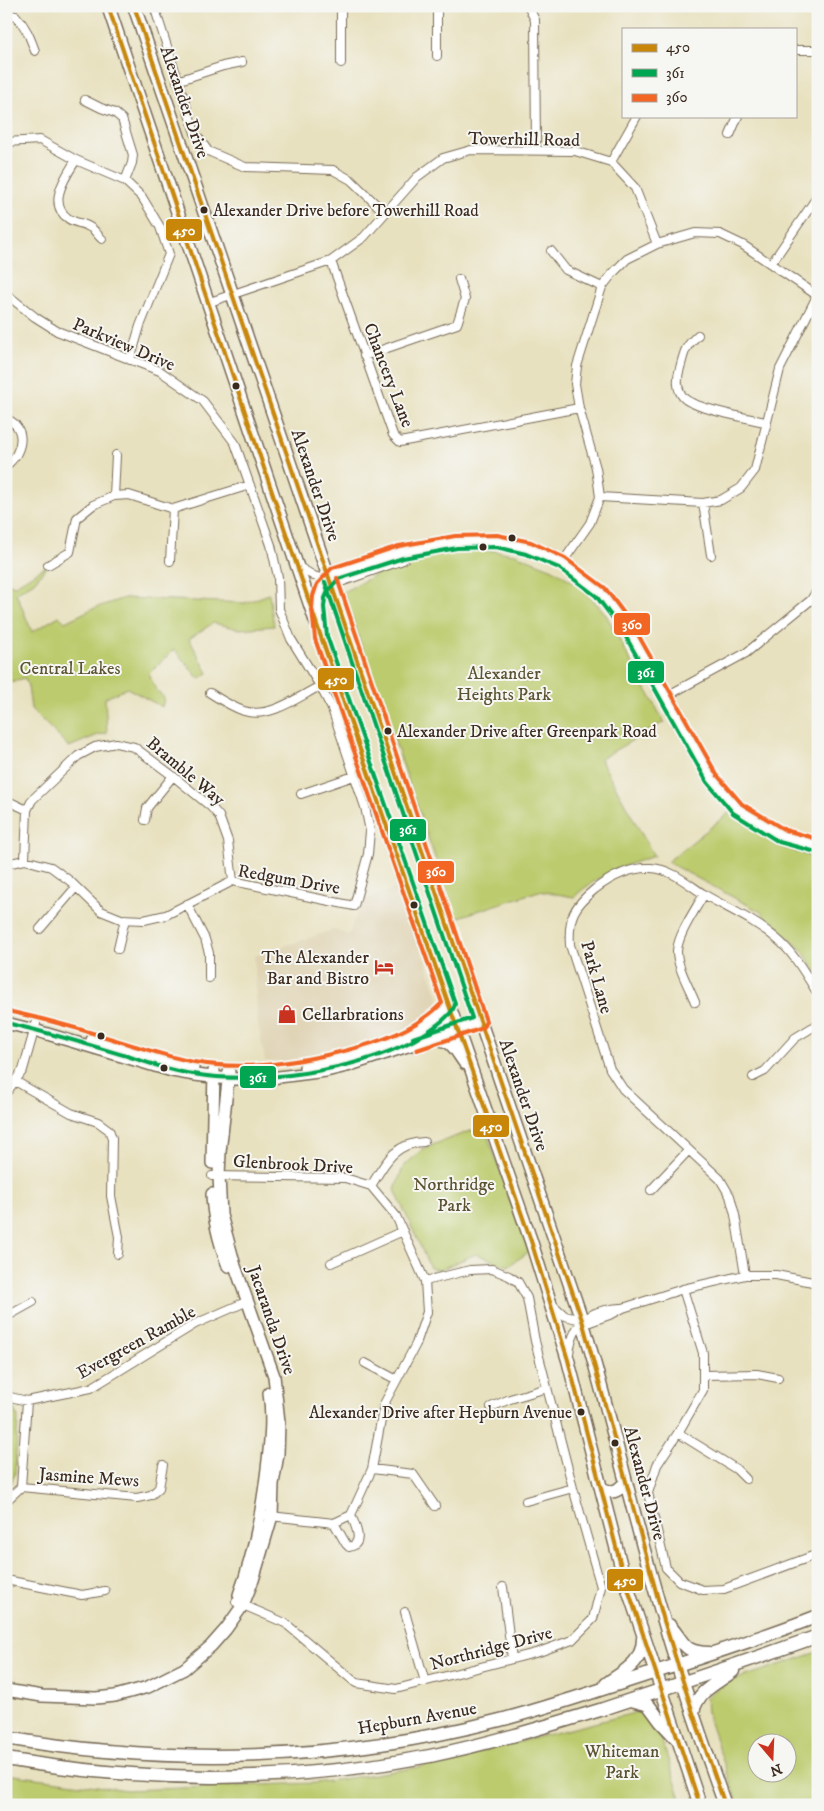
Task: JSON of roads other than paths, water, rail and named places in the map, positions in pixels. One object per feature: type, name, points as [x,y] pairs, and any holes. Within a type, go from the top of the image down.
[{"type":"main road","name":"Alexander Drive","points":[[134,6],[582,1320],[605,1398],[626,1483],[664,1620],[693,1713],[725,1805]]},
{"type":"main road","points":[[107,8],[321,637],[531,1241],[568,1360],[623,1574],[700,1805]]},
{"type":"main road","points":[[406,1038],[425,1026],[449,1005]]},
{"type":"main road","points":[[431,1039],[444,1039],[450,1043],[474,1075]]},
{"type":"main road","points":[[601,1488],[611,1493],[618,1491],[626,1483]]},
{"type":"main road","name":"Hepburn Avenue","points":[[6,1738],[68,1748],[210,1757],[282,1754],[353,1748],[426,1736],[498,1721],[678,1666],[818,1616]]},
{"type":"main road","points":[[664,1620],[686,1648],[698,1652],[716,1653]]},
{"type":"main road","points":[[6,1759],[101,1772],[174,1776],[247,1776],[320,1772],[392,1763],[467,1748],[540,1729],[684,1683],[818,1636]]},
{"type":"main road","points":[[598,1691],[638,1660],[643,1646],[643,1637]]},
{"type":"main road","points":[[693,1713],[697,1699],[702,1693],[746,1662]]},
{"type":"main road","points":[[631,1700],[650,1707],[660,1722],[680,1742]]},
{"type":"street","points":[[154,6],[195,133],[208,151],[245,167],[333,170],[351,180],[384,212]]},
{"type":"street","points":[[340,6],[341,63]]},
{"type":"street","points":[[437,6],[437,56]]},
{"type":"street","points":[[528,6],[535,20],[536,150]]},
{"type":"street","points":[[6,14],[16,16],[22,23],[29,33],[35,51]]},
{"type":"street","points":[[796,50],[818,50]]},
{"type":"street","points":[[177,81],[242,62]]},
{"type":"street","points":[[85,100],[115,113],[122,119],[133,155],[126,181]]},
{"type":"street","points":[[636,118],[611,162],[635,188],[657,244]]},
{"type":"street","points":[[730,135],[737,118]]},
{"type":"street","points":[[6,142],[40,140],[76,160],[126,181],[142,197],[160,227],[169,254],[140,326],[130,360]]},
{"type":"street","name":"Towerhill Road","points":[[207,303],[331,261],[364,237],[384,212],[417,177],[443,158],[470,150],[536,150],[575,151],[611,162]]},
{"type":"street","points":[[76,160],[61,185],[58,197],[60,210],[68,219],[91,228],[102,239]]},
{"type":"street","points":[[771,264],[815,200],[818,188]]},
{"type":"street","points":[[562,563],[590,523],[600,497],[596,468],[578,408],[575,384],[577,366],[602,287],[613,273],[627,259],[657,244],[695,233],[720,234],[743,245],[818,296],[780,369],[754,470],[741,488],[721,500],[703,503],[600,497]]},
{"type":"street","points":[[551,251],[566,270],[602,287]]},
{"type":"street","name":"Chancery Lane","points":[[331,261],[392,435],[400,442],[578,408]]},
{"type":"street","points":[[364,356],[457,324],[465,299],[459,279]]},
{"type":"street","name":"Parkview Drive","points":[[7,297],[35,318],[57,331],[160,371],[203,401],[235,443],[271,545],[278,577],[279,609],[291,639],[320,686],[332,710],[364,807],[370,831],[368,854],[354,906]]},
{"type":"street","points":[[698,335],[687,345],[678,374],[678,387],[683,397],[695,405],[765,422]]},
{"type":"street","points":[[6,418],[17,426],[21,436],[17,453],[6,466]]},
{"type":"street","points":[[114,496],[116,455]]},
{"type":"street","points":[[48,565],[70,552],[77,518],[93,505],[114,496],[129,495],[172,509],[250,485]]},
{"type":"street","points":[[703,503],[710,555]]},
{"type":"street","points":[[170,561],[172,509]]},
{"type":"street","points":[[321,637],[319,597],[322,588],[335,574],[401,552],[456,542],[497,541],[528,548],[562,563],[600,592],[627,628],[712,779],[738,810],[782,836],[818,846]]},
{"type":"street","points":[[297,566],[314,576],[331,580]]},
{"type":"street","points":[[665,697],[746,653],[811,600],[818,589]]},
{"type":"street","points":[[210,693],[246,712],[263,712],[276,709],[320,686]]},
{"type":"street","name":"Bramble Way","points":[[27,810],[32,800],[78,756],[98,747],[116,743],[134,747],[173,776],[211,807],[219,816],[228,841],[233,881]]},
{"type":"street","points":[[145,820],[148,808],[173,776]]},
{"type":"street","points":[[301,794],[354,776]]},
{"type":"street","points":[[6,800],[27,810],[25,860]]},
{"type":"street","name":"Redgum Drive","points":[[6,864],[25,860],[51,867],[101,910],[124,919],[144,920],[166,915],[233,881],[354,906]]},
{"type":"street","name":"Park Lane","points":[[745,1274],[735,1214],[730,1196],[720,1179],[623,1089],[610,1069],[570,945],[569,933],[572,918],[580,902],[603,883],[628,870],[652,868],[682,878],[704,894],[745,917],[777,939],[800,965],[818,994]]},
{"type":"street","points":[[40,929],[76,887]]},
{"type":"street","points":[[695,1002],[678,960],[677,949],[682,934],[704,894]]},
{"type":"street","points":[[187,904],[205,939],[209,953],[209,978]]},
{"type":"street","points":[[118,949],[124,919]]},
{"type":"street","points":[[6,1017],[172,1072],[263,1079],[326,1071],[370,1059],[431,1039],[456,1026]]},
{"type":"street","points":[[229,1076],[292,1069],[358,1054],[406,1038],[456,1026],[479,1018]]},
{"type":"street","points":[[6,1023],[35,1027]]},
{"type":"street","points":[[753,1077],[764,1071],[795,1038],[818,1024]]},
{"type":"street","points":[[6,1093],[23,1070],[35,1027]]},
{"type":"street","name":"Jacaranda Drive","points":[[6,1690],[42,1696],[96,1698],[115,1696],[148,1687],[184,1669],[197,1659],[226,1629],[240,1603],[246,1574],[266,1515],[271,1437],[271,1402],[266,1374],[245,1302],[218,1240],[213,1215],[215,1176],[214,1074]]},
{"type":"street","name":"Jacaranda Drive","points":[[215,1176],[229,1076]]},
{"type":"street","points":[[15,1081],[71,1113],[98,1122],[109,1130],[112,1138],[110,1196],[119,1237],[118,1254]]},
{"type":"street","points":[[371,1186],[384,1165],[399,1149],[414,1142],[424,1142]]},
{"type":"street","points":[[650,1190],[688,1151]]},
{"type":"street","name":"Glenbrook Drive","points":[[215,1176],[345,1178],[371,1186],[396,1216],[424,1281],[427,1312],[416,1344],[384,1404],[372,1469],[351,1515]]},
{"type":"street","points":[[331,1263],[403,1231]]},
{"type":"street","name":"Northridge Drive","points":[[240,1603],[286,1623],[356,1683],[396,1689],[512,1659],[572,1640],[593,1620],[601,1587],[547,1388],[535,1341],[527,1298],[518,1282],[510,1276],[492,1270],[470,1270],[424,1281]]},
{"type":"street","points":[[550,1302],[565,1316],[590,1322],[623,1308],[683,1289],[745,1274],[776,1274],[818,1283]]},
{"type":"street","points":[[683,1289],[703,1353],[704,1375],[703,1390],[657,1465],[648,1493],[666,1568],[679,1581],[703,1590],[724,1588],[818,1554]]},
{"type":"street","points":[[6,1317],[33,1302]]},
{"type":"street","name":"Evergreen Ramble","points":[[6,1396],[27,1401],[91,1388],[196,1324],[245,1302]]},
{"type":"street","points":[[568,1360],[574,1332],[582,1320]]},
{"type":"street","points":[[365,1363],[397,1380]]},
{"type":"street","points":[[704,1375],[757,1374],[778,1378]]},
{"type":"street","points":[[491,1406],[547,1388]]},
{"type":"street","points":[[6,1502],[21,1487],[27,1401]]},
{"type":"street","points":[[678,1433],[736,1469],[746,1479]]},
{"type":"street","name":"Jasmine Mews","points":[[21,1487],[137,1498],[151,1495],[159,1488],[164,1465]]},
{"type":"street","points":[[372,1469],[413,1474],[435,1506]]},
{"type":"street","points":[[526,1501],[573,1488]]},
{"type":"street","points":[[266,1515],[334,1523],[351,1515],[358,1536],[358,1542],[354,1546],[348,1547],[334,1523]]},
{"type":"street","points":[[6,1580],[82,1595],[105,1591]]},
{"type":"street","points":[[503,1588],[512,1659]]},
{"type":"street","name":"Jacaranda Drive","points":[[6,1684],[47,1691],[100,1692],[133,1686],[174,1669],[194,1654],[240,1603]]},
{"type":"street","points":[[405,1612],[424,1682]]},
{"type":"place","name":"Alexander Drive before Towerhill Road","points":[[204,210]]},
{"type":"place","name":"Alexander Drive after Greenpark Road","points":[[388,731]]},
{"type":"place","name":"The Alexander Bar and Bistro","points":[[384,967]]},
{"type":"place","name":"Cellarbrations","points":[[287,1014]]},
{"type":"place","name":"Alexander Drive after Hepburn Avenue","points":[[581,1412]]},
{"type":"park label","name":"Central Lakes","points":[[70,668]]},
{"type":"park label","name":"Alexander Heights Park","points":[[504,683]]},
{"type":"park label","name":"Northridge Park","points":[[454,1194]]},
{"type":"park label","name":"Whiteman Park","points":[[622,1761]]}]
